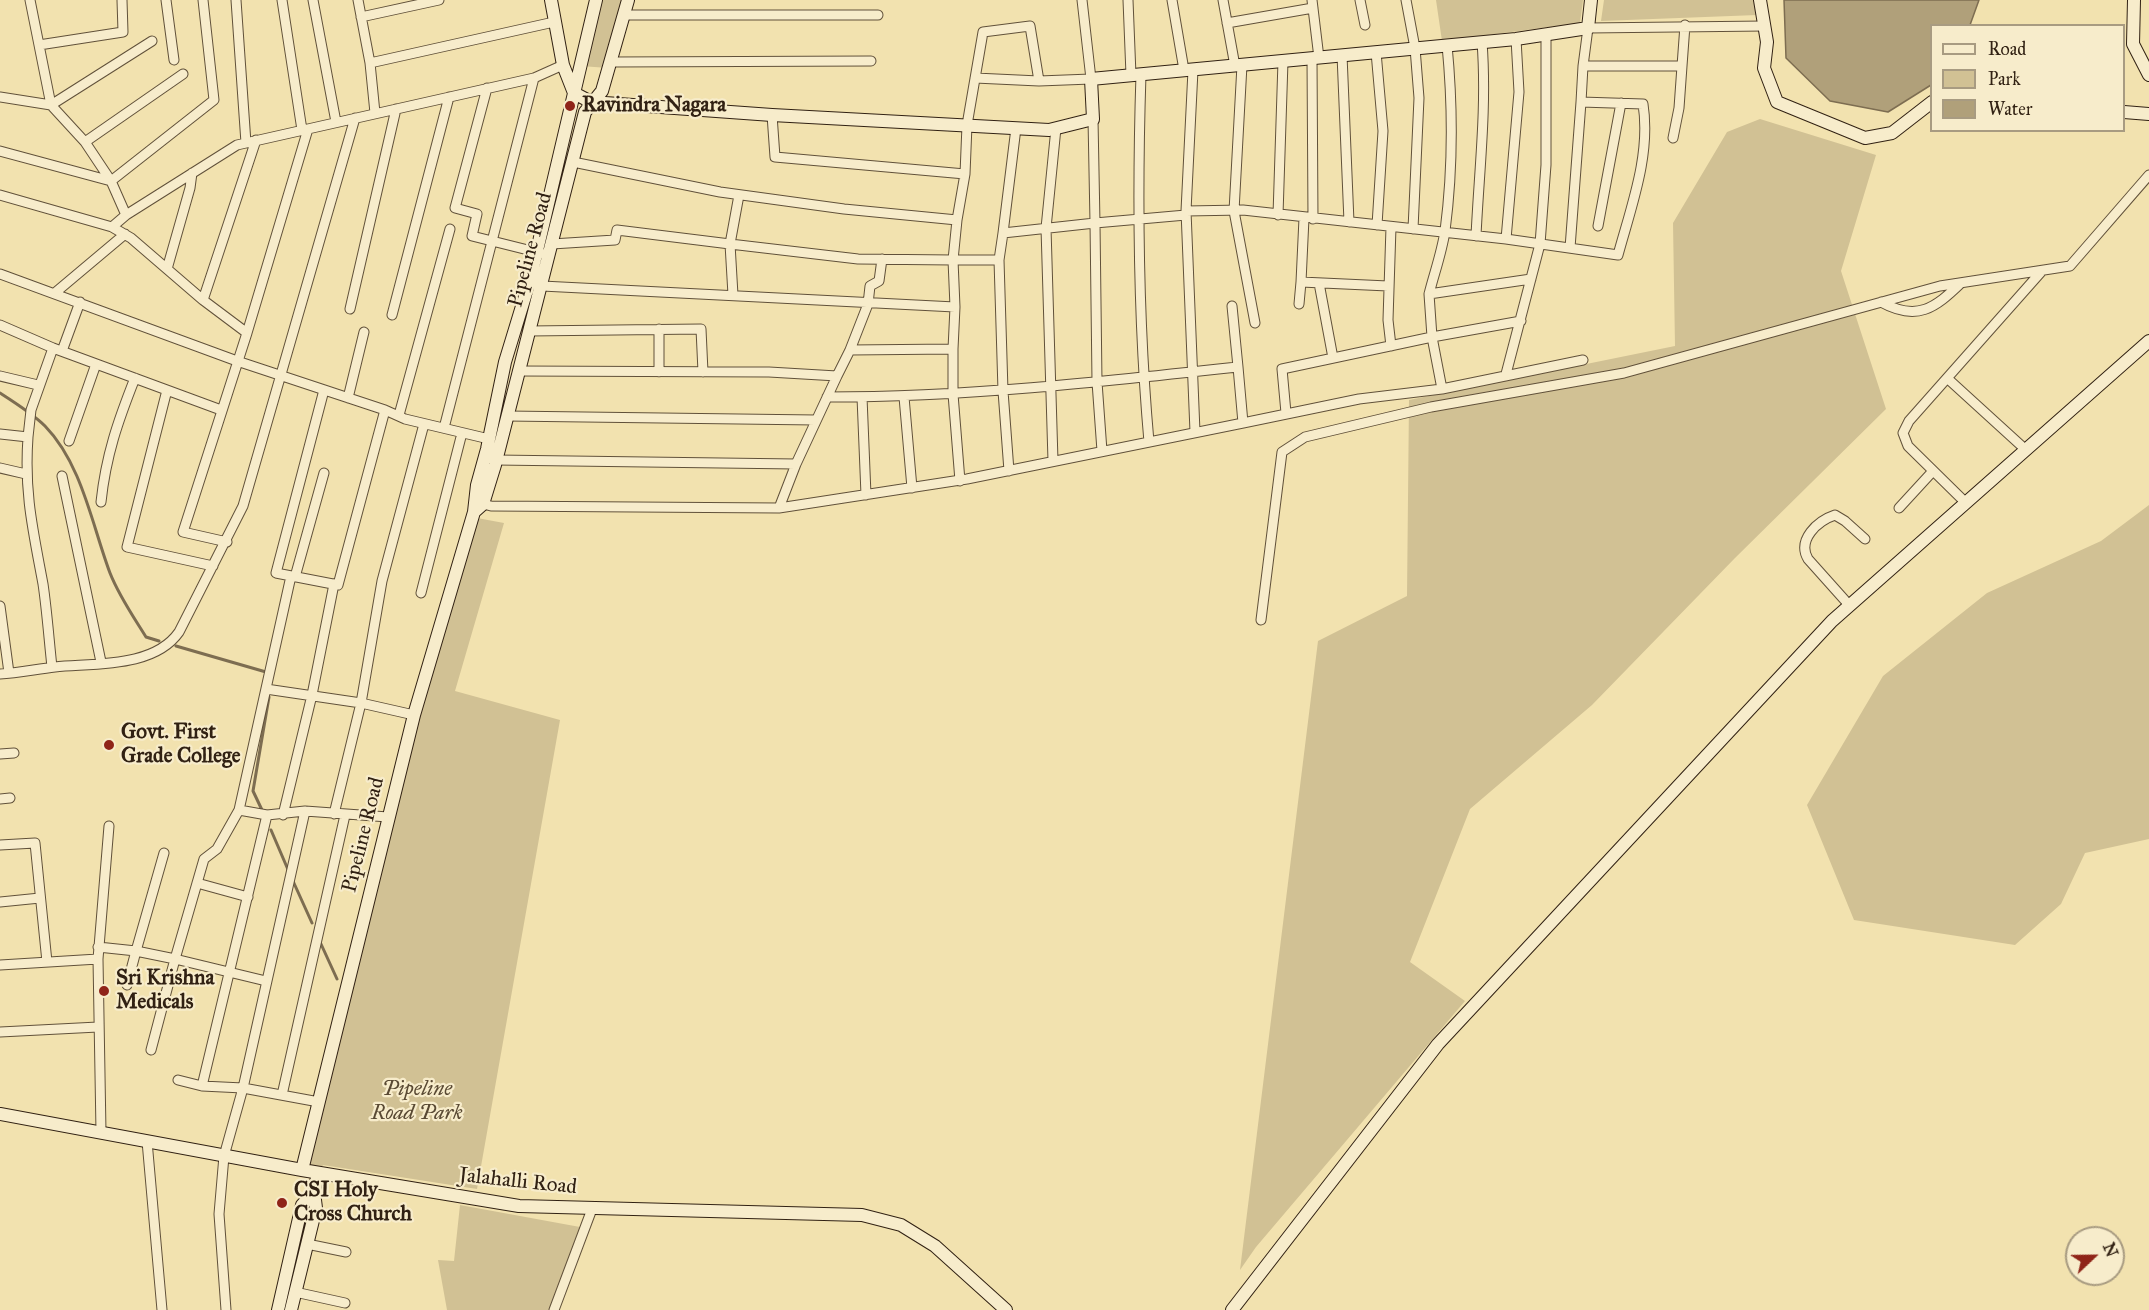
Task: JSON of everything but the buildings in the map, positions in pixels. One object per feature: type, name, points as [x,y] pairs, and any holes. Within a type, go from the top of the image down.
[{"type":"main road","points":[[551,0],[563,65],[574,93],[591,102],[772,115],[1016,128],[1056,128],[1093,119],[1091,79],[1515,39],[1588,28],[1591,0]]},
{"type":"main road","name":"Pipeline Road","points":[[477,506],[505,362],[530,280],[596,0]]},
{"type":"main road","name":"Pipeline Road","points":[[302,1170],[414,715],[477,506],[496,460],[585,112],[602,91],[628,0]]},
{"type":"main road","points":[[1760,0],[1767,42],[1764,68],[1777,102],[1865,138],[1892,133],[1930,104]]},
{"type":"main road","points":[[2134,0],[2133,44],[2149,75]]},
{"type":"main road","points":[[2125,112],[2149,114]]},
{"type":"main road","points":[[1232,1310],[1438,1044],[1648,817],[1850,606],[2149,341]]},
{"type":"main road","name":"Jalahalli Road","points":[[0,1113],[318,1173],[519,1206],[862,1215],[901,1225],[935,1246],[1006,1310]]},
{"type":"main road","points":[[291,1310],[315,1208],[314,1192],[318,1173]]},
{"type":"main road","points":[[278,1310],[302,1205],[314,1192]]},
{"type":"street","points":[[30,0],[51,105],[86,142],[111,181],[126,215]]},
{"type":"street","points":[[39,45],[123,32],[122,0]]},
{"type":"street","points":[[166,0],[174,60]]},
{"type":"street","points":[[111,181],[214,100],[203,0]]},
{"type":"street","points":[[203,300],[251,141],[236,0]]},
{"type":"street","points":[[227,542],[183,532],[247,333],[305,129],[282,0]]},
{"type":"street","points":[[313,0],[336,122]]},
{"type":"street","points":[[358,0],[370,63],[375,114]]},
{"type":"street","points":[[361,17],[439,0]]},
{"type":"street","points":[[975,78],[1039,81],[1091,79],[1082,0]]},
{"type":"street","points":[[1128,0],[1136,75],[1143,377],[1149,441]]},
{"type":"street","points":[[1172,0],[1189,70],[1186,213],[1195,432]]},
{"type":"street","points":[[1223,0],[1238,65],[1234,211],[1256,323]]},
{"type":"street","points":[[1360,0],[1365,25]]},
{"type":"street","points":[[1406,0],[1419,98],[1413,229]]},
{"type":"street","points":[[1227,23],[1312,4],[1315,58],[1308,218],[1299,304]]},
{"type":"street","points":[[624,15],[878,15]]},
{"type":"street","points":[[370,63],[554,22]]},
{"type":"street","points":[[1673,138],[1679,108],[1685,25]]},
{"type":"street","points":[[1570,248],[1583,66],[1588,28],[1685,25],[1765,26]]},
{"type":"street","points":[[960,481],[953,394],[955,308],[953,260],[965,174],[967,125],[983,32],[1030,26],[1039,81]]},
{"type":"street","points":[[1506,374],[1540,244],[1546,165],[1546,34]]},
{"type":"street","points":[[1506,239],[1519,92],[1515,39]]},
{"type":"street","points":[[0,97],[51,105],[152,41]]},
{"type":"street","points":[[1476,236],[1483,161],[1485,82],[1482,42]]},
{"type":"street","points":[[1442,388],[1432,337],[1429,294],[1444,233],[1452,94],[1447,45]]},
{"type":"street","points":[[1376,52],[1383,131],[1377,225]]},
{"type":"street","points":[[1342,55],[1349,222]]},
{"type":"street","points":[[1278,214],[1283,61]]},
{"type":"street","points":[[612,62],[871,62]]},
{"type":"street","points":[[112,227],[126,215],[237,145],[534,78],[563,65]]},
{"type":"street","points":[[1583,66],[1682,66]]},
{"type":"street","points":[[86,142],[183,74]]},
{"type":"street","points":[[444,428],[534,78]]},
{"type":"street","points":[[487,88],[455,208],[477,214],[472,236],[535,252],[615,240],[617,230],[858,259],[999,260]]},
{"type":"street","points":[[392,315],[449,97]]},
{"type":"street","points":[[1003,233],[1186,213],[1234,211],[1506,239],[1618,255],[1642,161],[1646,125],[1643,104],[1581,102]]},
{"type":"street","points":[[1598,226],[1621,103]]},
{"type":"street","points":[[350,309],[396,109]]},
{"type":"street","points":[[772,115],[775,157],[965,174]]},
{"type":"street","points":[[0,606],[4,674],[130,659],[159,650],[170,643],[179,632],[227,542],[248,490],[355,118]]},
{"type":"street","points":[[1093,119],[1097,382],[1102,451]]},
{"type":"street","points":[[1009,471],[1003,391],[999,260],[1016,128]]},
{"type":"street","points":[[1053,461],[1053,386],[1046,228],[1056,128]]},
{"type":"street","points":[[0,151],[111,181]]},
{"type":"street","points":[[573,162],[739,195],[957,220]]},
{"type":"street","points":[[167,269],[190,188],[192,173]]},
{"type":"street","points":[[1261,620],[1282,452],[1305,437],[1431,407],[1624,373],[1881,302],[1961,283],[2070,266],[2149,175]]},
{"type":"street","points":[[0,195],[112,227],[124,234],[203,300],[247,333]]},
{"type":"street","points":[[733,295],[730,244],[739,195]]},
{"type":"street","points":[[1391,226],[1388,286],[1391,346]]},
{"type":"street","points":[[399,415],[450,230]]},
{"type":"street","points":[[56,292],[124,234]]},
{"type":"street","points":[[779,508],[796,464],[850,350],[868,304],[870,286],[879,281],[882,259]]},
{"type":"street","points":[[1966,503],[1908,446],[1903,433],[1909,421],[2041,272]]},
{"type":"street","points":[[0,274],[56,292],[237,362],[399,415],[405,420],[489,439]]},
{"type":"street","points":[[1429,294],[1532,279]]},
{"type":"street","points":[[1301,282],[1388,286]]},
{"type":"street","points":[[1318,283],[1333,358]]},
{"type":"street","points":[[1881,302],[1918,313],[1940,303],[1961,283]]},
{"type":"street","points":[[542,286],[955,308]]},
{"type":"street","points":[[52,667],[43,587],[27,503],[28,437],[30,415],[38,385],[80,302]]},
{"type":"street","points":[[1232,306],[1243,423]]},
{"type":"street","points":[[1286,413],[1282,369],[1432,337],[1521,321]]},
{"type":"street","points":[[0,326],[57,350],[221,410]]},
{"type":"street","points":[[659,329],[659,372]]},
{"type":"street","points":[[530,331],[701,330],[703,372]]},
{"type":"street","points":[[348,398],[364,332]]},
{"type":"street","points":[[850,350],[953,349]]},
{"type":"street","points":[[477,506],[779,508],[960,481],[1286,413],[1359,399],[1442,388],[1583,360]]},
{"type":"street","points":[[69,441],[96,364]]},
{"type":"street","points":[[827,397],[904,397],[1003,391],[1238,366]]},
{"type":"street","points":[[518,371],[703,372],[837,376]]},
{"type":"street","points":[[0,376],[38,385]]},
{"type":"street","points":[[101,502],[105,465],[112,436],[135,378]]},
{"type":"street","points":[[1947,378],[2026,450]]},
{"type":"street","points":[[167,390],[127,547],[213,566]]},
{"type":"street","points":[[324,390],[276,573],[338,585],[385,410]]},
{"type":"street","points":[[862,397],[866,495]]},
{"type":"street","points":[[904,397],[912,488]]},
{"type":"street","points":[[507,416],[816,420]]},
{"type":"street","points":[[334,814],[361,703],[382,581],[424,424]]},
{"type":"street","points":[[421,593],[462,433]]},
{"type":"street","points":[[0,434],[28,437]]},
{"type":"street","points":[[496,460],[796,464]]},
{"type":"street","points":[[0,468],[26,474]]},
{"type":"street","points":[[1899,508],[1934,471]]},
{"type":"street","points":[[150,1050],[204,859],[217,849],[240,810],[293,577],[324,473]]},
{"type":"street","points":[[62,476],[100,662]]},
{"type":"street","points":[[1850,606],[1808,560],[1803,551],[1805,541],[1823,519],[1835,515],[1845,520],[1865,540]]},
{"type":"street","points":[[283,815],[312,695],[334,584]]},
{"type":"street","points":[[266,689],[361,703],[414,715]]},
{"type":"street","points":[[0,754],[14,753]]},
{"type":"street","points":[[240,810],[283,815],[305,811],[388,817]]},
{"type":"street","points":[[226,1310],[219,1214],[224,1156],[243,1088],[305,811]]},
{"type":"street","points":[[202,1086],[231,972],[264,814]]},
{"type":"street","points":[[282,1095],[345,815]]},
{"type":"street","points":[[100,1132],[98,947],[109,826]]},
{"type":"street","points":[[0,845],[35,843],[47,962]]},
{"type":"street","points":[[127,986],[164,853]]},
{"type":"street","points":[[197,883],[248,897]]},
{"type":"street","points":[[0,902],[40,898]]},
{"type":"street","points":[[98,947],[136,951],[266,981]]},
{"type":"street","points":[[0,965],[98,959]]},
{"type":"street","points":[[0,1032],[98,1027]]},
{"type":"street","points":[[178,1080],[202,1086],[243,1088],[319,1102]]},
{"type":"street","points":[[147,1141],[162,1310]]},
{"type":"street","points":[[554,1310],[592,1209]]},
{"type":"street","points":[[307,1244],[346,1252]]},
{"type":"street","points":[[295,1292],[345,1303]]},
{"type":"green space","points":[[598,0],[625,0],[608,68],[581,66]]},
{"type":"green space","points":[[1436,0],[1583,0],[1580,23],[1442,41]]},
{"type":"green space","points":[[1604,0],[1753,0],[1757,15],[1601,21]]},
{"type":"green space","points":[[1760,119],[1876,155],[1841,271],[1886,409],[1735,558],[1592,705],[1470,809],[1410,962],[1465,1001],[1256,1247],[1240,1270],[1318,641],[1407,596],[1409,400],[1675,346],[1673,223],[1727,132]]},
{"type":"green space","points":[[2149,505],[2149,839],[2085,853],[2061,904],[2015,945],[1854,920],[1807,805],[1883,676],[1987,593],[2101,541]]},
{"type":"green space","name":"Pipeline Road Park","points":[[477,518],[504,523],[455,691],[560,720],[477,1189],[323,1165],[320,1170],[305,1167],[416,717]]},
{"type":"green space","points":[[460,1205],[580,1227],[549,1310],[447,1310],[438,1260],[454,1261]]},
{"type":"water","points":[[1784,0],[1979,0],[1970,24],[1930,24],[1930,86],[1888,112],[1830,101],[1786,58]]},
{"type":"waterway","points":[[0,393],[35,417],[58,441],[85,496],[110,573],[126,606],[146,637],[159,641]]},
{"type":"waterway","points":[[176,646],[266,672]]},
{"type":"waterway","points":[[262,810],[253,791],[269,697]]},
{"type":"waterway","points":[[271,830],[289,872]]},
{"type":"waterway","points":[[293,881],[312,923]]},
{"type":"waterway","points":[[321,944],[337,979]]},
{"type":"place","name":"Ravindra Nagara","points":[[570,106]]},
{"type":"place","name":"Govt. First Grade College","points":[[109,745]]},
{"type":"place","name":"Sri Krishna Medicals","points":[[104,991]]},
{"type":"place","name":"CSI Holy Cross Church","points":[[282,1203]]}]
